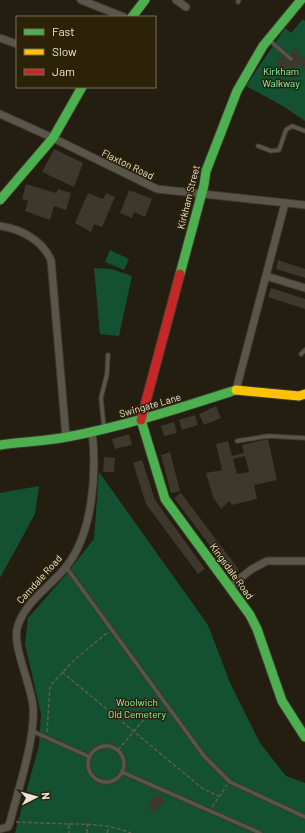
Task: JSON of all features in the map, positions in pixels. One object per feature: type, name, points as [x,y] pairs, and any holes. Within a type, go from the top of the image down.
[{"type":"street","points":[[81,0],[121,16]]},
{"type":"street","points":[[133,16],[145,0]]},
{"type":"street","points":[[176,0],[186,7]]},
{"type":"street","name":"Kirkham Street","points":[[141,420],[206,171],[232,102],[247,73],[268,39],[297,1]]},
{"type":"street","points":[[0,38],[16,44]]},
{"type":"street","points":[[2,194],[53,138],[81,88]]},
{"type":"street","name":"Flaxton Road","points":[[0,114],[157,189],[305,205]]},
{"type":"street","points":[[236,390],[285,202]]},
{"type":"street","points":[[0,226],[14,229],[35,240],[42,246],[51,260],[66,436]]},
{"type":"street","points":[[266,276],[305,288]]},
{"type":"street","name":"Swingate Lane","points":[[0,445],[104,429],[141,420],[236,390],[299,396],[305,394]]},
{"type":"street","name":"Kingsdale Road","points":[[141,420],[165,499],[250,615],[257,629],[282,701],[305,737]]},
{"type":"street","name":"Camdale Road","points":[[10,822],[32,731],[33,707],[19,650],[17,630],[23,613],[66,567],[83,538],[90,511],[94,445],[92,431]]},
{"type":"street","points":[[230,586],[252,569],[267,561],[305,561]]},
{"type":"street","points":[[0,829],[8,827],[10,822]]},
{"type":"lane","points":[[268,39],[291,59]]},
{"type":"lane","points":[[258,146],[271,151],[279,150],[286,130],[292,126],[305,131]]},
{"type":"lane","points":[[300,354],[305,350]]},
{"type":"lane","points":[[104,429],[101,398],[107,374],[108,354]]},
{"type":"lane","points":[[237,442],[268,436],[305,438]]},
{"type":"lane","points":[[66,567],[204,756],[230,782],[305,817]]},
{"type":"lane","points":[[32,731],[90,757]]},
{"type":"lane","points":[[107,746],[118,750],[123,760],[122,772],[114,780],[108,782],[97,779],[89,770],[90,757],[96,749],[101,747],[107,746]]},
{"type":"lane","points":[[122,772],[260,833]]},
{"type":"lane","points":[[8,833],[10,822]]},
{"type":"path","points":[[46,738],[50,686],[62,672],[87,649],[112,630]]},
{"type":"path","points":[[62,672],[202,788],[218,796]]},
{"type":"path","points":[[118,750],[162,698]]},
{"type":"path","points":[[210,810],[218,796],[230,782]]},
{"type":"path","points":[[10,822],[87,824],[109,827],[131,833]]},
{"type":"path","points":[[69,824],[69,833]]},
{"type":"path","points":[[87,824],[87,833]]},
{"type":"path","points":[[107,833],[109,827]]},
{"type":"green space","name":"Kirkham Walkway","points":[[303,19],[305,21],[305,121],[283,106],[246,86],[285,28],[291,33]]},
{"type":"green space","points":[[110,250],[129,259],[124,270],[105,262]]},
{"type":"green space","points":[[94,268],[112,269],[132,276],[119,336],[100,334]]},
{"type":"green space","name":"Woolwich Old Cemetery","points":[[99,472],[208,625],[231,685],[260,743],[286,776],[305,783],[305,833],[15,833],[39,745],[41,714],[25,644],[28,618],[63,578],[94,539]]},
{"type":"green space","points":[[39,486],[35,514],[0,578],[0,493]]},
{"type":"building","points":[[295,48],[301,54],[299,57],[302,60],[305,56],[305,70],[298,64],[296,67],[300,71],[294,78],[288,73],[291,69],[287,66],[284,70],[276,62],[283,55],[290,62],[293,59],[289,56]]},
{"type":"building","points":[[54,149],[83,163],[74,187],[42,172]]},
{"type":"building","points":[[26,184],[56,193],[58,189],[71,193],[66,210],[54,206],[50,220],[25,211],[28,201],[22,199]]},
{"type":"building","points":[[129,190],[152,199],[145,217],[134,212],[132,218],[120,213]]},
{"type":"building","points":[[88,193],[103,199],[106,193],[115,197],[102,227],[94,224],[91,232],[75,223]]},
{"type":"building","points":[[278,260],[305,269],[305,278],[276,269]]},
{"type":"building","points":[[271,288],[305,299],[305,309],[268,297]]},
{"type":"building","points":[[216,406],[221,418],[204,425],[199,414]]},
{"type":"building","points":[[195,415],[198,425],[182,430],[179,420]]},
{"type":"building","points":[[174,422],[177,433],[164,436],[161,426]]},
{"type":"building","points":[[129,434],[132,445],[115,449],[112,439]]},
{"type":"building","points":[[268,439],[277,480],[254,485],[257,499],[232,505],[229,501],[221,509],[213,497],[206,473],[222,470],[216,444],[228,441],[232,456],[244,453],[242,445]],"holes":[[[245,456],[249,472],[237,474],[233,459]]]},
{"type":"building","points":[[170,452],[180,491],[171,493],[161,455]]},
{"type":"building","points":[[104,457],[115,458],[114,472],[103,472]]},
{"type":"building","points":[[142,460],[155,500],[205,569],[198,574],[146,504],[133,463]]},
{"type":"building","points":[[181,493],[239,570],[232,575],[174,498]]},
{"type":"building","points":[[157,793],[162,794],[161,799],[166,801],[164,806],[159,804],[157,812],[148,809],[152,797],[156,798]]},
{"type":"traffic: fast","points":[[133,16],[145,0]]},
{"type":"traffic: fast","points":[[180,274],[204,185],[206,171],[237,91],[263,46],[301,0]]},
{"type":"traffic: fast","points":[[0,200],[53,138],[81,88]]},
{"type":"traffic: fast","points":[[0,445],[89,433],[152,416],[236,390]]},
{"type":"traffic: fast","points":[[141,420],[165,499],[250,615],[257,629],[282,701],[305,737]]},
{"type":"traffic: slow","points":[[236,390],[299,396],[305,394]]},
{"type":"traffic: jam","points":[[141,420],[180,274]]}]
